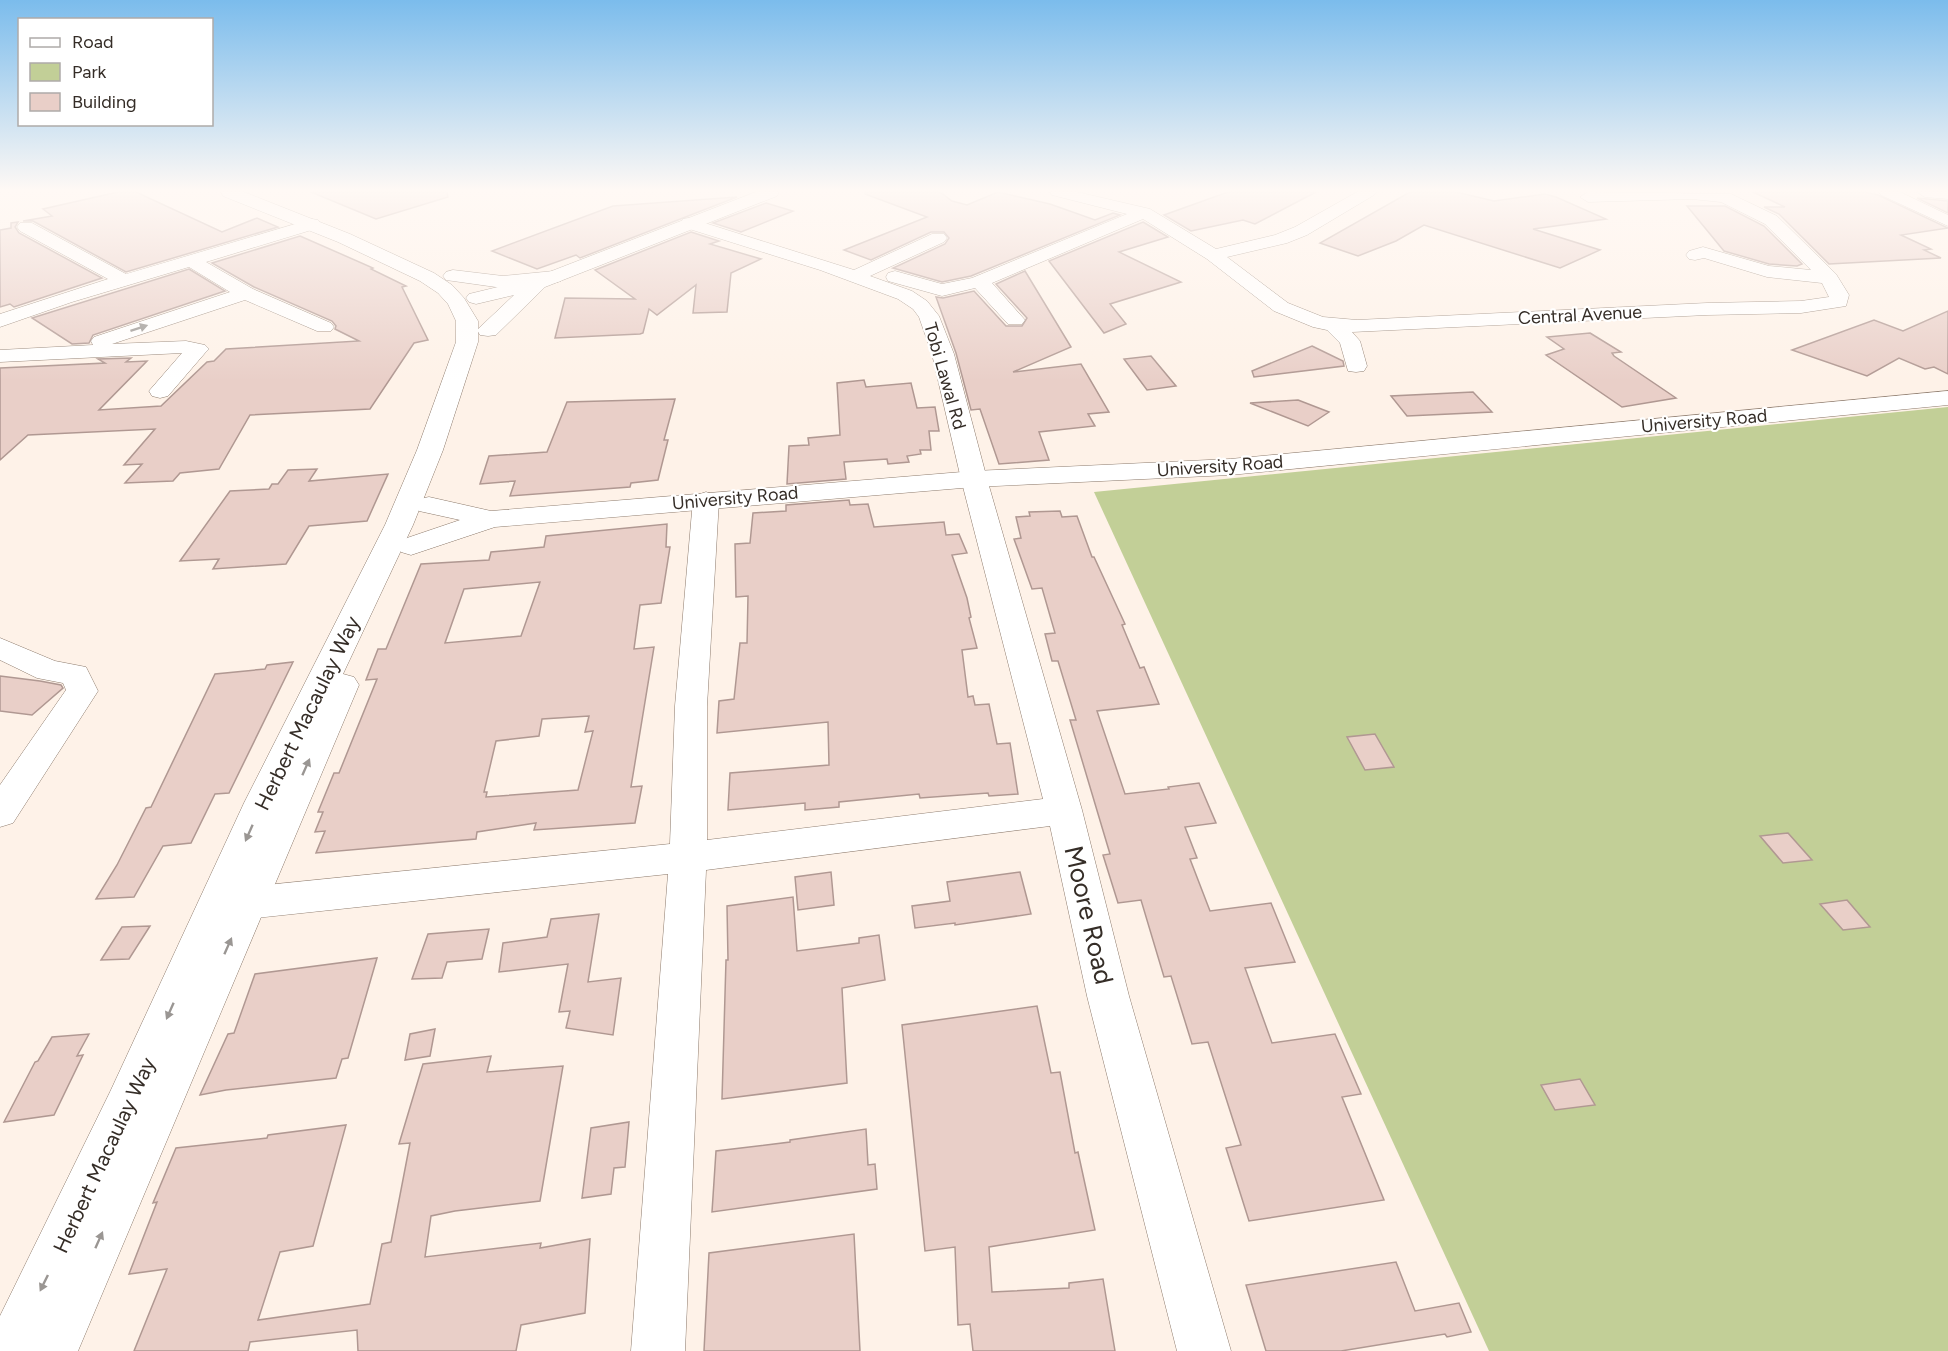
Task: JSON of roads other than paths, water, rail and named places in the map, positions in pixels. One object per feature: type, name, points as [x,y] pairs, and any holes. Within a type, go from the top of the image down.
[{"type":"main road","name":"Herbert Macaulay Way","points":[[12,1351],[127,1109],[268,792],[399,525],[430,450],[467,342],[467,321],[445,289],[406,266],[381,255]]},
{"type":"main road","points":[[406,255],[464,287],[488,330],[546,280]]},
{"type":"main road","points":[[464,287],[546,280],[608,255]]},
{"type":"main road","points":[[464,287],[546,280]]},
{"type":"main road","name":"Herbert Macaulay Way","points":[[50,1351],[344,682],[429,505],[470,392],[488,330]]},
{"type":"main road","name":"University Road","points":[[491,519],[974,479],[1230,466],[1948,398]]},
{"type":"main road","points":[[429,505],[491,519]]},
{"type":"main road","points":[[411,546],[491,519]]},
{"type":"street","points":[[78,255],[124,280]]},
{"type":"street","points":[[0,321],[207,255]]},
{"type":"street","name":"Tobi Lawal Rd","points":[[800,255],[862,273],[920,304],[929,316],[943,354],[974,479]]},
{"type":"street","points":[[862,273],[901,255]]},
{"type":"street","points":[[862,273],[942,290],[978,282],[1043,255]]},
{"type":"street","name":"Central Avenue","points":[[1213,255],[1281,307],[1308,319],[1357,327],[1707,309],[1801,307],[1839,302],[1839,295],[1829,278],[1806,255]]},
{"type":"street","points":[[1713,255],[1767,271],[1829,278]]},
{"type":"street","points":[[190,260],[246,293],[324,327]]},
{"type":"street","points":[[978,282],[985,286],[1016,320]]},
{"type":"street","points":[[0,339],[48,339],[68,345],[95,343],[246,293]]},
{"type":"street","points":[[1334,325],[1350,341],[1356,366]]},
{"type":"street","points":[[0,356],[186,347],[198,349],[160,391]]},
{"type":"street","name":"Moore Road","points":[[974,479],[998,560],[1064,810],[1108,996],[1204,1351]]},
{"type":"street","points":[[658,1351],[688,857],[691,706],[706,500]]},
{"type":"street","points":[[0,648],[48,670],[75,675],[81,692],[0,813]]},
{"type":"street","points":[[246,903],[688,857],[1064,810]]}]
